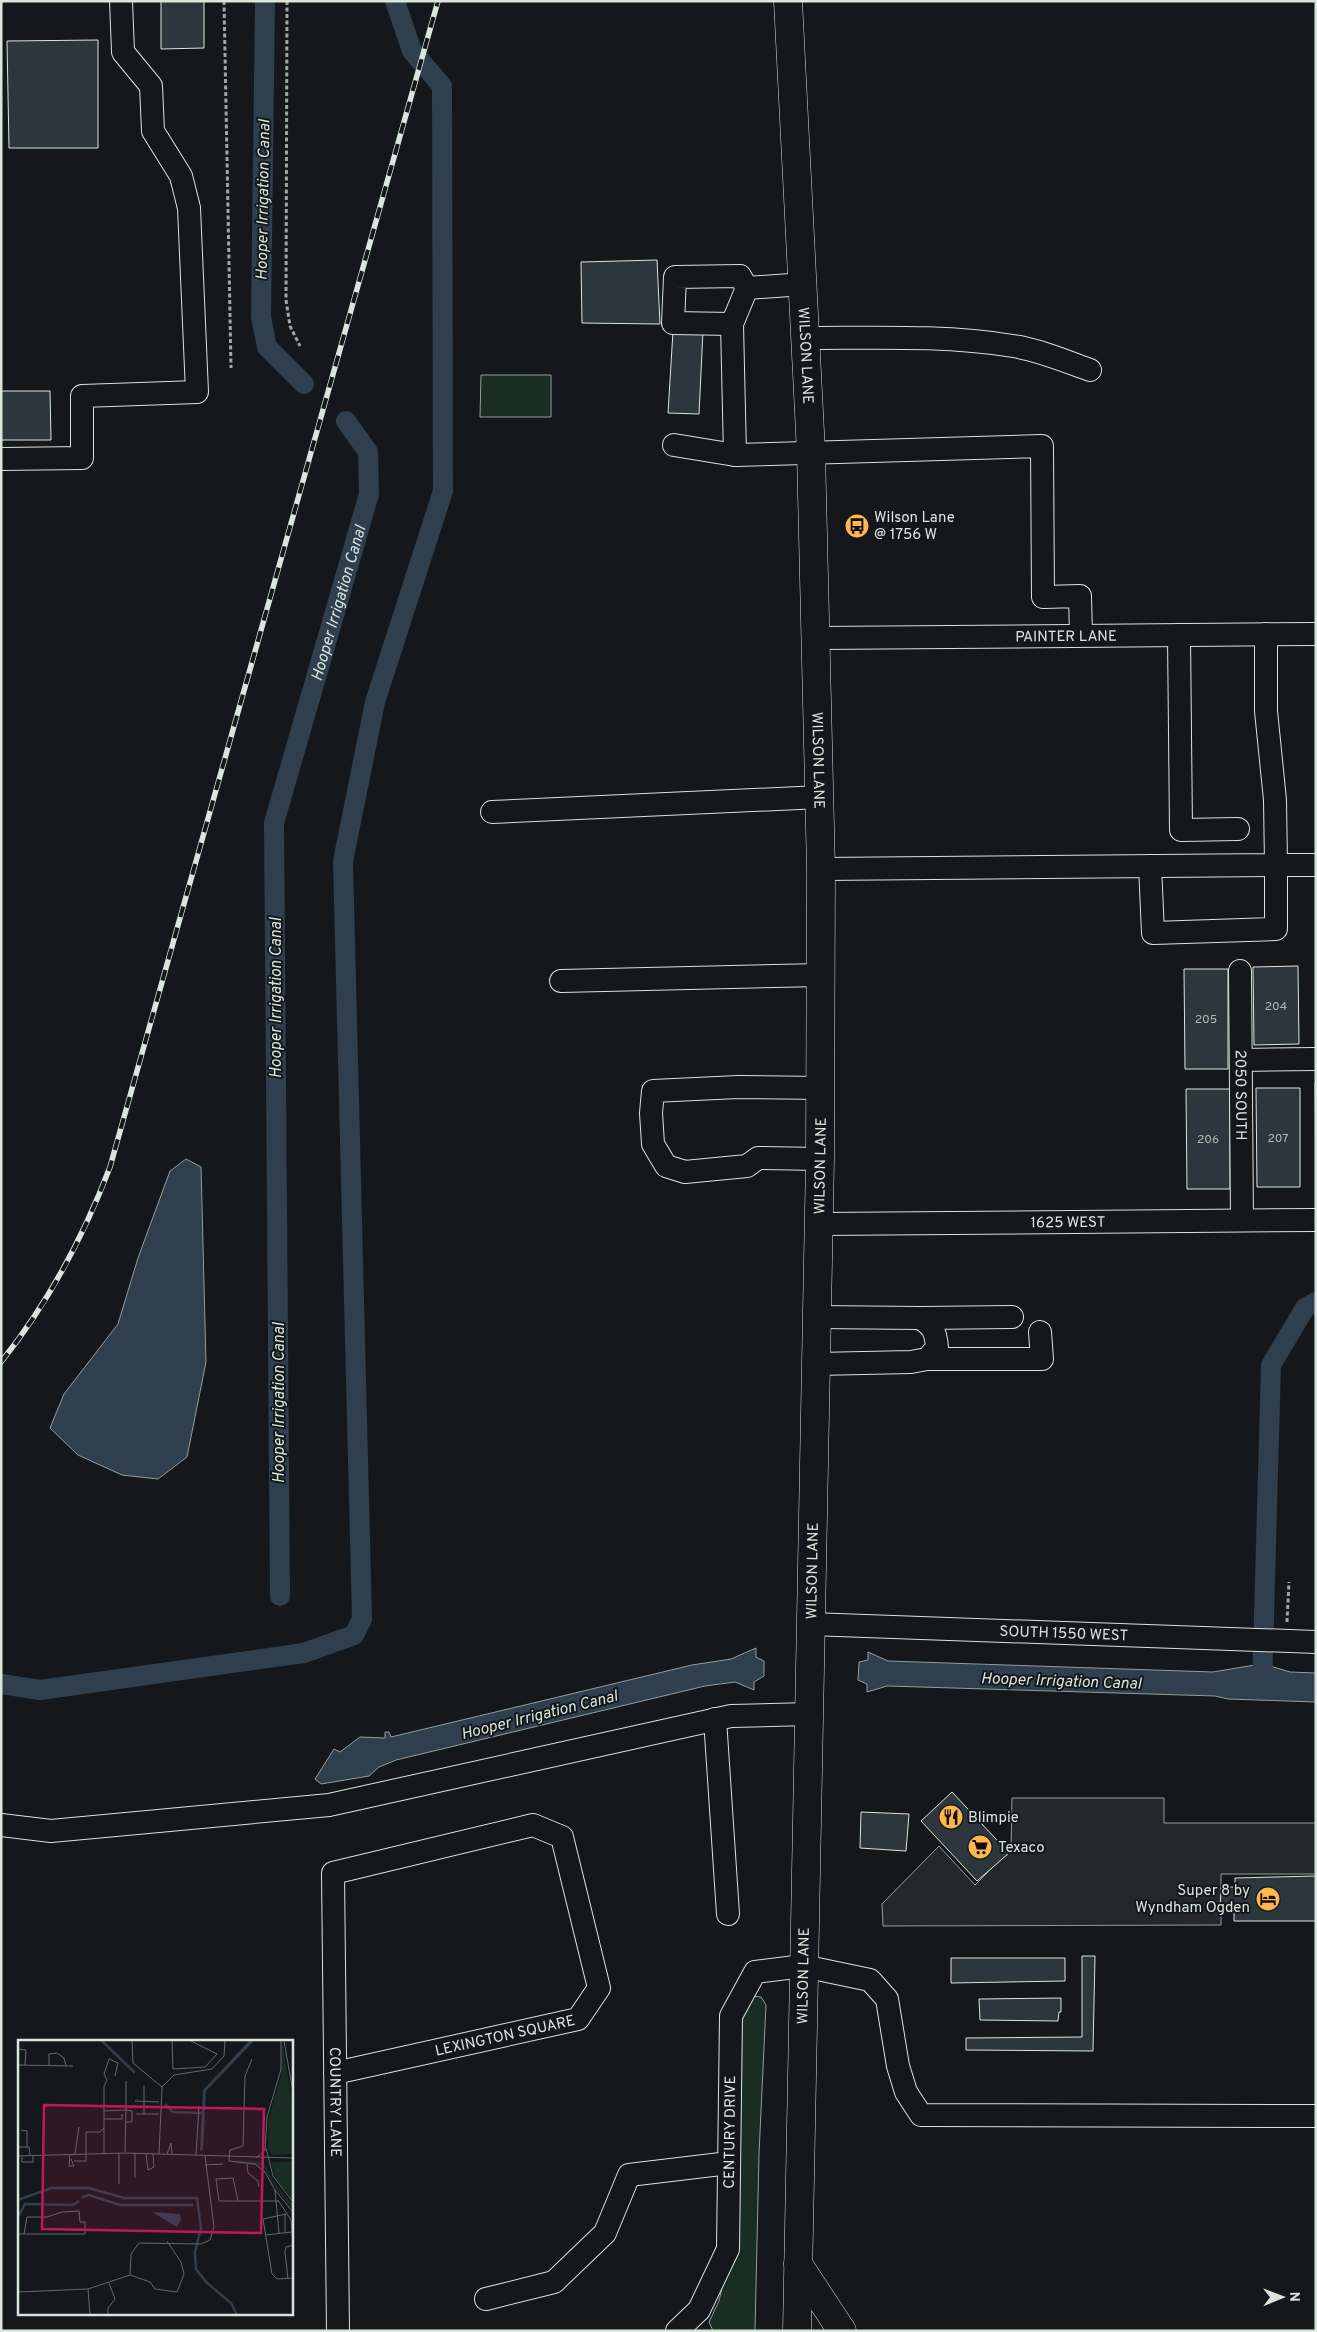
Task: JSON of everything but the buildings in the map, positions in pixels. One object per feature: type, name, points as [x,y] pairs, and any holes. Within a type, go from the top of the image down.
[{"type":"main road","name":"WILSON LANE","points":[[788,1],[804,284],[811,452],[817,638],[821,868],[819,1224],[797,2331]]},
{"type":"main road","points":[[798,2264],[842,2331]]},
{"type":"street","points":[[1,459],[82,458],[82,396],[197,392],[189,208],[181,176],[153,131],[151,86],[124,52],[121,1]]},
{"type":"street","points":[[732,324],[673,323],[675,277],[740,276],[747,288]]},
{"type":"street","points":[[747,288],[804,284]]},
{"type":"street","points":[[735,455],[732,324],[747,288]]},
{"type":"street","points":[[806,338],[925,339],[1014,346],[1054,357],[1090,370]]},
{"type":"street","points":[[674,445],[735,455],[1042,446],[1043,596],[1080,596],[1081,635]]},
{"type":"street","points":[[1150,866],[1153,933],[1276,928],[1275,800],[1266,711],[1266,634]]},
{"type":"street","name":"PAINTER LANE","points":[[817,638],[1316,634]]},
{"type":"street","points":[[1179,635],[1181,830],[1238,829]]},
{"type":"street","points":[[492,812],[820,797]]},
{"type":"street","points":[[821,868],[1316,865]]},
{"type":"street","name":"2050 SOUTH","points":[[1240,971],[1242,1220]]},
{"type":"street","points":[[561,980],[821,975]]},
{"type":"street","points":[[1241,1060],[1316,1059]]},
{"type":"street","points":[[820,1159],[758,1158],[747,1166],[685,1172],[666,1166],[653,1144],[650,1113],[653,1091],[738,1087],[821,1088]]},
{"type":"street","name":"1625 WEST","points":[[819,1224],[1316,1220]]},
{"type":"street","points":[[817,1317],[1012,1317]]},
{"type":"street","points":[[920,1318],[932,1325],[936,1336],[937,1348],[928,1359]]},
{"type":"street","points":[[816,1364],[911,1362],[928,1359],[1042,1358],[1040,1332]]},
{"type":"street","name":"SOUTH 1550 WEST","points":[[810,1624],[1248,1638],[1316,1642]]},
{"type":"street","points":[[1,1825],[51,1831],[329,1805],[715,1719],[731,1716],[808,1714]]},
{"type":"street","points":[[715,1719],[728,1914]]},
{"type":"street","name":"LEXINGTON SQUARE","points":[[333,1873],[533,1825],[540,1828],[562,1838],[598,1988],[578,2019],[335,2073]]},
{"type":"street","name":"COUNTRY LANE","points":[[333,1873],[338,2331]]},
{"type":"street","points":[[803,1966],[870,1980],[887,1999],[898,2066],[906,2092],[921,2115],[1316,2116]]},
{"type":"street","name":"CENTURY DRIVE","points":[[677,2331],[699,2310],[728,2249],[731,2016],[755,1972],[803,1966]]},
{"type":"street","points":[[486,2299],[554,2282],[605,2233],[629,2175],[729,2163]]},
{"type":"path","points":[[224,1],[231,368]]},
{"type":"path","points":[[287,1],[286,300],[290,326],[300,346]]},
{"type":"path","points":[[1286,1640],[1290,1582]]},
{"type":"green space","points":[[481,375],[551,375],[551,417],[480,417]]},
{"type":"green space","points":[[752,1996],[761,1997],[766,2005],[759,2154],[755,2331],[713,2331],[709,2322],[719,2301],[724,2279],[733,2028]]},
{"type":"shaded area","points":[[1012,1798],[1164,1798],[1164,1823],[1316,1823],[1316,1874],[1221,1874],[1221,1925],[883,1926],[882,1904],[939,1846],[975,1885],[1011,1849]]},
{"type":"water","points":[[186,1159],[201,1167],[206,1362],[187,1457],[158,1479],[122,1475],[78,1455],[50,1428],[64,1394],[118,1324],[138,1258],[170,1171]]},
{"type":"water","points":[[756,1648],[756,1657],[764,1661],[764,1676],[754,1682],[754,1690],[735,1682],[705,1686],[396,1760],[379,1767],[369,1776],[321,1784],[315,1779],[334,1749],[340,1752],[360,1737],[385,1738],[385,1732],[389,1732],[391,1737],[692,1665],[731,1659]]},
{"type":"water","points":[[868,1652],[888,1661],[1213,1672],[1255,1665],[1270,1666],[1290,1672],[1316,1673],[1316,1702],[1228,1699],[1215,1696],[887,1686],[867,1692],[867,1684],[858,1680],[859,1662],[868,1660]]},
{"type":"waterway","name":"Hooper Irrigation Canal","points":[[265,1],[261,317],[267,347],[304,384]]},
{"type":"waterway","points":[[1,1684],[40,1690],[304,1653],[354,1635],[362,1619],[343,861],[375,702],[443,491],[442,86],[412,51],[395,1]]},
{"type":"waterway","name":"Hooper Irrigation Canal","points":[[280,1596],[274,823],[369,494],[368,452],[346,421]]},
{"type":"waterway","name":"Hooper Irrigation Canal","points":[[1262,1688],[1271,1365],[1305,1308],[1316,1302]]},
{"type":"railway","points":[[1,1362],[34,1316],[63,1269],[100,1193],[110,1167],[438,1]]},
{"type":"place","name":"Wilson Lane @ 1756 W","points":[[857,526]]},
{"type":"place","name":"Blimpie","points":[[951,1817]]},
{"type":"place","name":"Texaco","points":[[980,1847]]},
{"type":"place","name":"Super 8 by Wyndham Ogden","points":[[1268,1899]]}]
